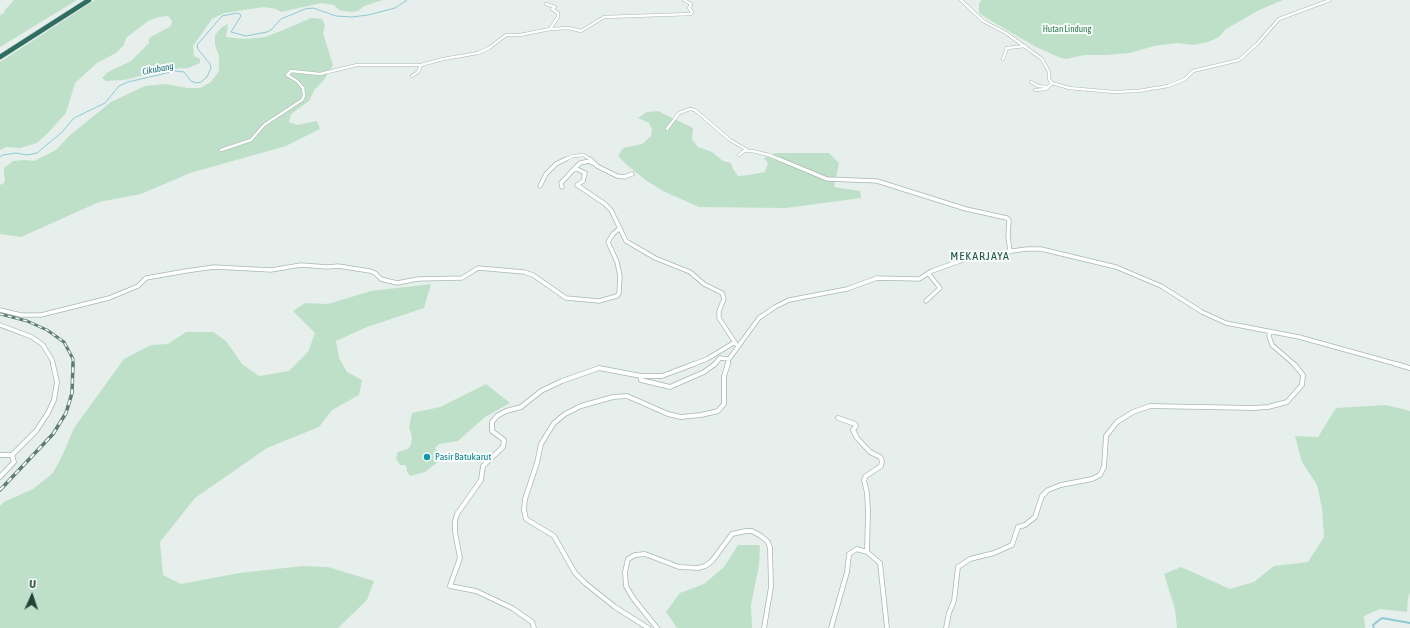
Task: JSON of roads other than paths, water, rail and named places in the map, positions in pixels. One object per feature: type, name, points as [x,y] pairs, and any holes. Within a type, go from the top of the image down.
[{"type":"highway","points":[[0,55],[84,0]]},
{"type":"highway","points":[[0,55],[89,0]]},
{"type":"street","points":[[221,150],[252,139],[264,124],[302,100],[304,96],[303,88],[297,81],[287,75],[290,71],[296,70],[320,74],[357,65],[421,64],[476,54],[490,47],[504,36],[520,35],[550,29],[568,28],[581,31],[604,17],[691,14],[692,12],[689,8],[691,4],[684,0]]},
{"type":"street","points":[[961,0],[983,21],[1006,32],[1044,61],[1049,72],[1049,79],[1052,83],[1069,88],[1114,92],[1138,91],[1168,86],[1186,79],[1193,71],[1222,66],[1239,60],[1257,44],[1279,19],[1330,0]]},
{"type":"street","points":[[546,4],[555,7],[552,9],[558,14],[558,17],[550,29]]},
{"type":"street","points":[[1003,58],[1007,48],[1024,46]]},
{"type":"street","points":[[412,76],[418,72],[421,64]]},
{"type":"street","points":[[1031,82],[1038,86],[1047,87]]},
{"type":"street","points":[[1035,90],[1046,89],[1052,83]]},
{"type":"street","points":[[667,129],[679,113],[690,109],[694,110],[730,140],[747,150],[769,155],[827,179],[877,181],[966,209],[1008,218],[1008,239],[1010,252]]},
{"type":"street","points":[[739,155],[747,150]]},
{"type":"street","points":[[540,186],[546,174],[556,164],[573,156],[584,155],[593,163]]},
{"type":"street","points":[[562,186],[561,183],[580,163],[590,161],[617,176],[629,177],[632,174]]},
{"type":"street","points":[[575,168],[585,173],[583,181],[577,185],[605,204],[613,212],[626,241],[629,244],[655,258],[690,272],[702,282],[722,293],[724,299],[719,311],[719,318],[736,344]]},
{"type":"street","points":[[0,310],[21,315],[41,315],[109,298],[138,286],[146,278],[186,270],[214,267],[271,270],[301,265],[328,268],[338,266],[370,271],[375,273],[381,279],[397,283],[418,279],[462,278],[478,268],[524,272],[533,275],[566,298],[599,301],[609,300],[617,296],[619,293],[620,276],[617,262],[608,242],[613,234],[620,228]]},
{"type":"street","points":[[648,628],[615,607],[585,583],[575,572],[553,535],[528,520],[524,510],[526,493],[537,463],[541,444],[554,424],[565,414],[592,403],[622,396],[644,402],[668,414],[681,417],[718,411],[724,404],[723,383],[729,359],[736,344],[762,316],[789,300],[841,290],[877,278],[916,279],[974,256],[1027,249],[1041,249],[1116,267],[1161,286],[1202,312],[1226,323],[1299,337],[1410,368]]},
{"type":"street","points":[[926,301],[940,288],[928,273]]},
{"type":"street","points":[[0,325],[32,337],[43,345],[52,360],[57,382],[54,400],[48,413],[32,435],[12,455],[0,454]]},
{"type":"street","points":[[946,628],[949,613],[954,601],[958,567],[970,559],[994,553],[1012,545],[1018,527],[1025,525],[1035,517],[1042,496],[1048,490],[1061,485],[1092,479],[1100,475],[1104,467],[1106,436],[1117,422],[1133,412],[1150,406],[1253,408],[1268,407],[1287,402],[1302,385],[1303,375],[1295,365],[1272,345],[1269,336],[1270,332]]},
{"type":"street","points":[[534,628],[532,622],[512,608],[476,591],[450,586],[460,558],[455,532],[455,521],[457,514],[480,480],[483,466],[503,447],[504,440],[492,431],[492,422],[497,416],[506,411],[521,407],[541,391],[562,381],[599,368],[641,376],[662,376],[708,358],[736,344]]},
{"type":"street","points":[[641,376],[641,380],[670,387],[704,372],[715,364],[720,358],[729,359]]},
{"type":"street","points":[[838,418],[855,424],[856,426],[853,430],[857,438],[870,452],[880,457],[883,464],[866,476],[864,480],[867,493],[868,511],[867,552]]},
{"type":"street","points":[[0,477],[14,462],[12,455]]},
{"type":"street","points":[[657,628],[633,598],[626,586],[625,572],[628,559],[636,555],[645,554],[679,567],[698,568],[705,566],[712,561],[732,534],[746,531],[752,531],[762,536],[768,542],[770,548],[771,587],[764,628]]},
{"type":"street","points":[[831,628],[847,572],[850,554],[854,550],[867,552],[877,558],[880,563],[887,628]]},
{"type":"waterway","name":"Cikubang","points":[[0,157],[3,155],[16,153],[27,155],[37,153],[62,132],[74,118],[105,103],[119,86],[128,82],[175,71],[184,72],[191,81],[196,83],[201,82],[207,77],[211,68],[210,64],[198,49],[197,45],[222,16],[237,13],[240,14],[241,16],[231,32],[246,36],[267,32],[271,30],[281,19],[305,9],[313,8],[336,16],[352,17],[368,15],[395,8],[407,0]]},
{"type":"waterway","points":[[1374,628],[1373,625],[1382,618],[1410,623]]},
{"type":"railway","points":[[0,314],[27,321],[47,330],[64,342],[73,359],[73,364]]},
{"type":"railway","points":[[0,490],[53,434],[66,413],[72,393],[73,364]]},
{"type":"place","name":"Pasir Batukarut","points":[[427,457]]},
{"type":"district","name":"MEKARJAYA","points":[[980,256]]},
{"type":"park label","name":"Hutan Lindung","points":[[1067,29]]}]
